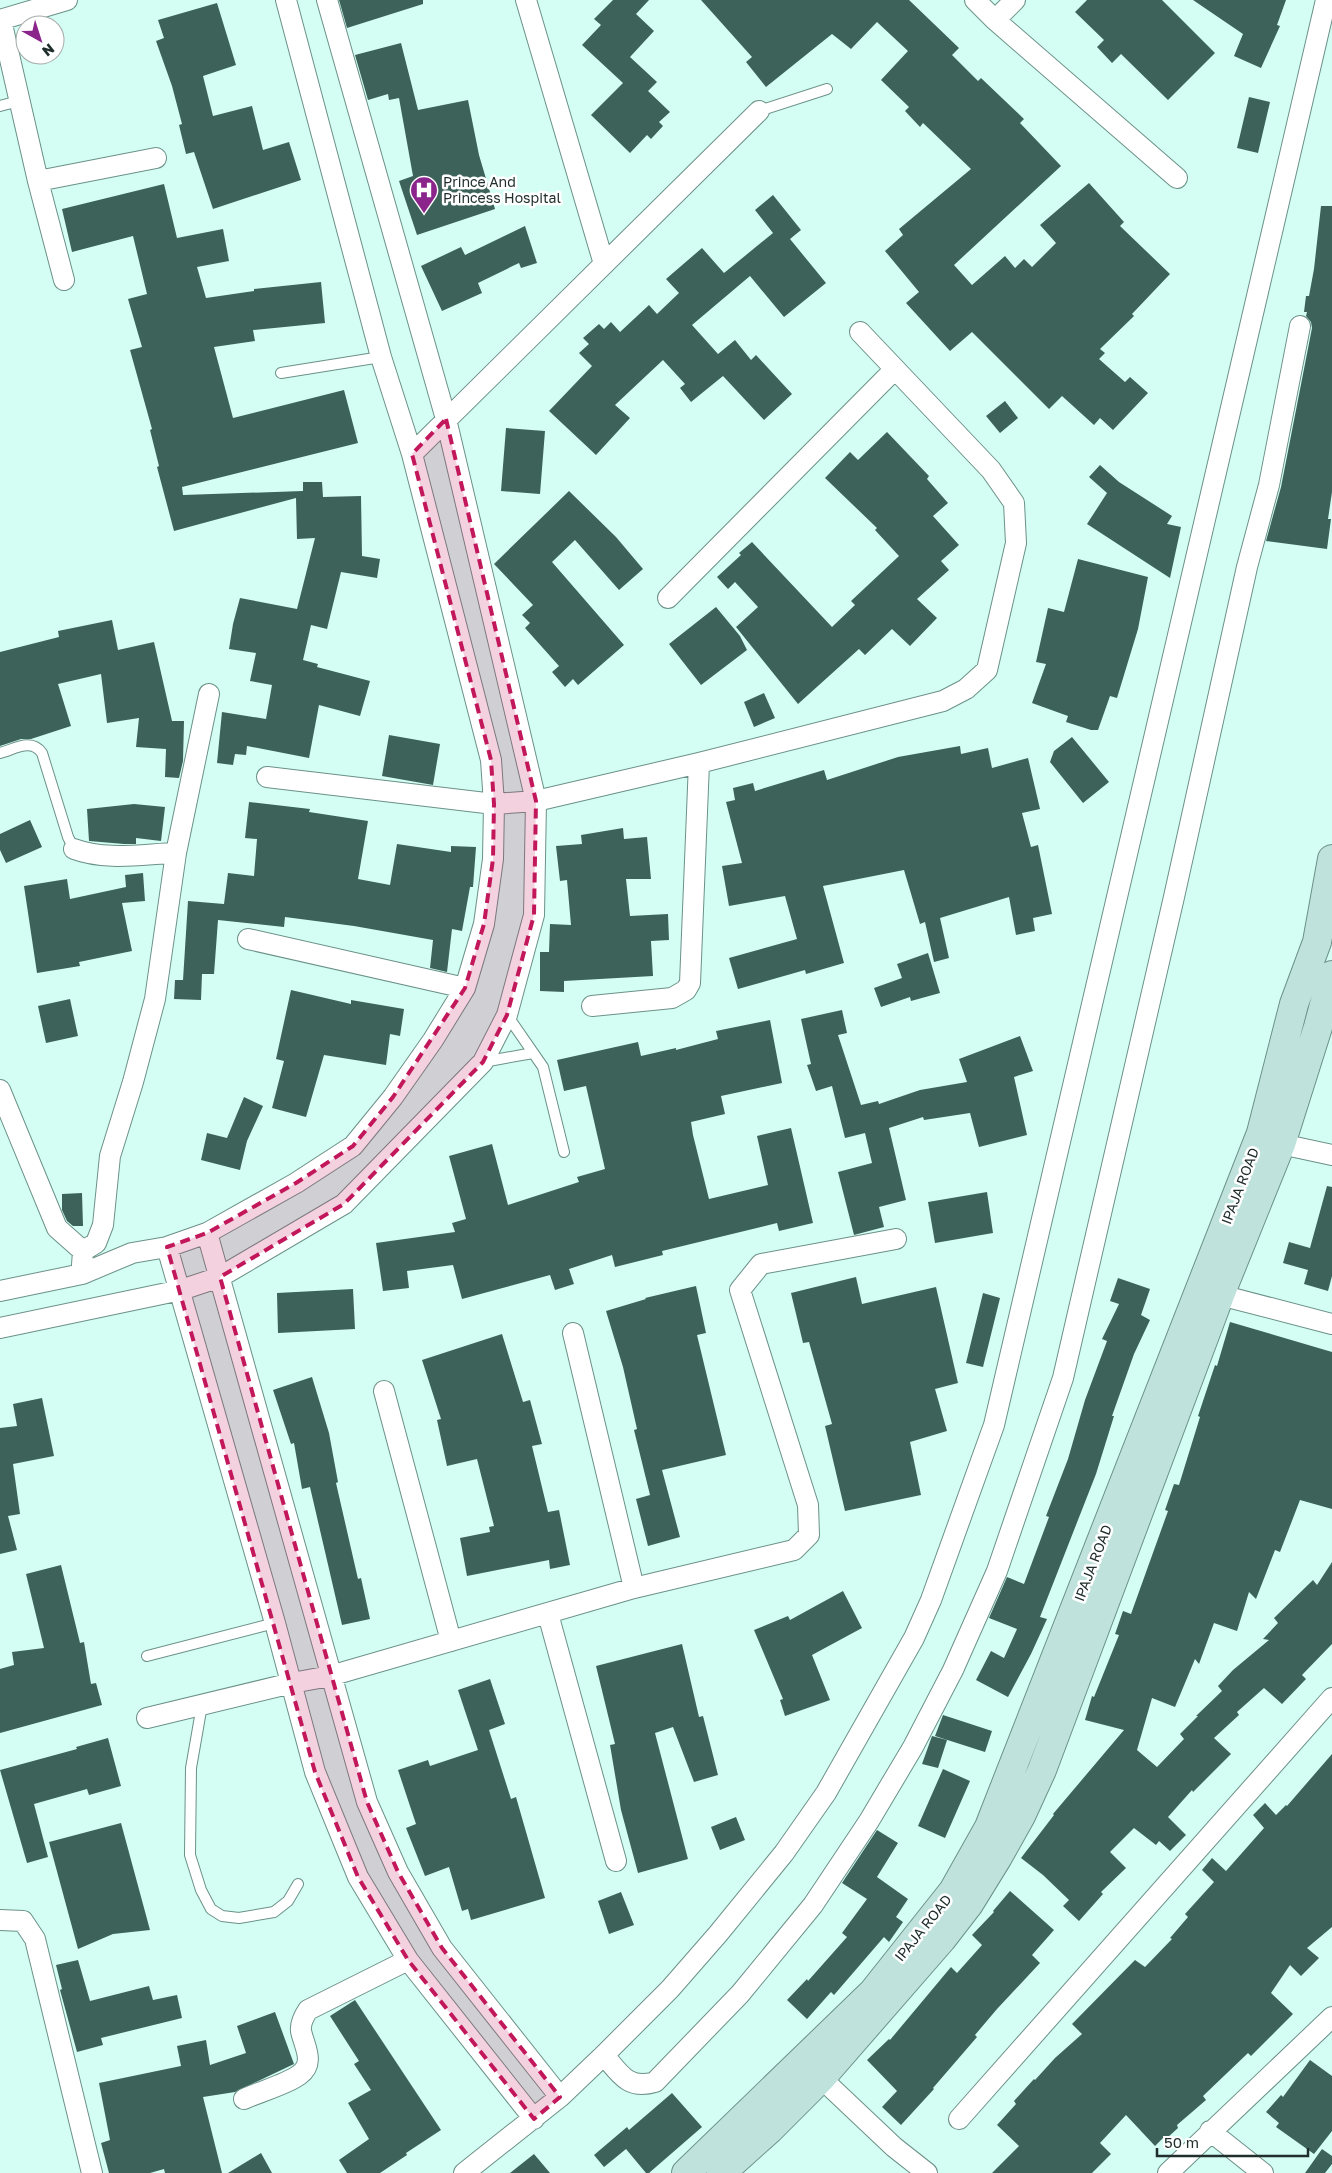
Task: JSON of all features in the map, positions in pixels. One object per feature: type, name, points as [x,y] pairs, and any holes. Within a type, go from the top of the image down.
[{"type":"main road","name":"IPAJA ROAD","points":[[686,2173],[873,1992],[953,1891],[989,1827],[1261,1133],[1294,1004],[1317,942],[1332,859]]},
{"type":"main road","name":"IPAJA ROAD","points":[[721,2173],[770,2129],[821,2078],[911,1976],[964,1912],[1021,1816],[1049,1752],[1220,1295],[1281,1144],[1330,992]]},
{"type":"street","points":[[64,280],[38,181],[9,103],[0,20],[68,0]]},
{"type":"street","points":[[0,1290],[82,1274],[132,1253],[167,1247],[207,1233],[296,1183],[353,1146],[393,1097],[434,1040],[465,988],[484,924],[493,859],[494,804],[491,760],[412,454],[381,356],[286,0]]},
{"type":"street","points":[[0,1328],[181,1290],[220,1277],[344,1204],[483,1062],[507,1015],[534,915],[536,801],[446,420],[328,0]]},
{"type":"street","points":[[526,0],[604,264]]},
{"type":"street","points":[[975,0],[995,20],[1177,178]]},
{"type":"street","points":[[995,20],[1014,0]]},
{"type":"street","points":[[464,2173],[560,2097],[670,1989],[718,1934],[784,1853],[826,1793],[914,1638],[931,1600],[994,1425],[1326,0]]},
{"type":"street","points":[[412,454],[759,111]]},
{"type":"street","points":[[38,181],[156,158]]},
{"type":"street","points":[[604,2055],[628,2082],[643,2086],[654,2082],[740,1994],[813,1905],[869,1821],[913,1747],[953,1670],[997,1571],[1063,1378],[1166,935],[1247,567],[1269,485],[1300,326]]},
{"type":"street","points":[[267,777],[494,804],[536,801],[699,764],[942,701],[966,690],[986,670],[1016,543],[1014,503],[991,470],[894,370],[860,332]]},
{"type":"street","points":[[668,598],[894,370]]},
{"type":"street","points":[[83,1251],[96,1242],[103,1225],[110,1156],[133,1082],[155,999],[176,852],[209,694]]},
{"type":"street","points":[[592,1006],[672,998],[686,990],[690,983],[699,764]]},
{"type":"street","points":[[74,849],[86,854],[106,856],[176,852]]},
{"type":"street","points":[[248,939],[465,988]]},
{"type":"street","points":[[0,1090],[57,1228],[83,1251]]},
{"type":"street","points":[[1281,1144],[1332,1154]]},
{"type":"street","points":[[207,1233],[330,1676],[367,1802],[398,1872],[442,1948],[560,2097]]},
{"type":"street","points":[[147,1718],[292,1683],[330,1676],[634,1588],[794,1550],[809,1535],[808,1505],[740,1290],[761,1264],[896,1238]]},
{"type":"street","points":[[167,1247],[181,1290],[292,1683],[315,1772],[358,1877],[408,1960],[534,2119]]},
{"type":"street","points":[[82,1274],[83,1251]]},
{"type":"street","points":[[1220,1295],[1332,1324]]},
{"type":"street","points":[[573,1333],[634,1588]]},
{"type":"street","points":[[384,1392],[451,1641]]},
{"type":"street","points":[[548,1614],[616,1861]]},
{"type":"street","points":[[959,2119],[1332,1698]]},
{"type":"street","points":[[0,1920],[23,1921],[35,1939],[92,2173]]},
{"type":"street","points":[[244,2098],[300,2074],[307,2065],[309,2051],[301,2030],[302,2018],[308,2010],[408,1960]]},
{"type":"street","points":[[1168,2173],[1332,2017]]},
{"type":"street","points":[[821,2078],[894,2147],[928,2173]]},
{"type":"street","points":[[1210,2131],[1263,2173]]},
{"type":"lane","points":[[759,111],[827,89]]},
{"type":"lane","points":[[281,373],[381,356]]},
{"type":"lane","points":[[0,752],[29,744],[38,748],[42,753],[68,837],[74,849]]},
{"type":"lane","points":[[507,1015],[543,1067],[564,1152]]},
{"type":"lane","points":[[483,1062],[534,1053]]},
{"type":"lane","points":[[147,1656],[275,1623]]},
{"type":"lane","points":[[202,1705],[191,1768],[190,1854],[201,1890],[211,1909],[222,1916],[239,1918],[274,1912],[288,1901],[298,1884]]},
{"type":"highlighted area","points":[[446,419],[536,801],[534,915],[507,1015],[483,1062],[344,1204],[220,1277],[367,1802],[398,1872],[442,1948],[560,2097],[534,2119],[408,1960],[358,1877],[315,1772],[167,1247],[207,1233],[296,1183],[353,1146],[393,1097],[465,988],[484,924],[493,859],[494,804],[491,760],[412,454]]},
{"type":"building","points":[[339,0],[423,0],[423,4],[347,28]]},
{"type":"building","points":[[613,0],[649,0],[636,14],[654,31],[630,57],[657,82],[648,91],[670,112],[659,122],[663,126],[651,139],[647,135],[630,153],[591,115],[623,83],[582,45],[601,25],[594,19]]},
{"type":"building","points":[[701,0],[909,0],[959,48],[952,55],[978,81],[981,78],[1024,119],[1020,123],[1061,166],[954,265],[972,285],[1005,256],[1015,268],[1024,259],[1032,267],[1056,243],[1040,225],[1089,183],[1124,222],[1120,226],[1170,274],[1132,314],[1134,316],[1100,349],[1105,353],[1099,359],[1125,382],[1130,377],[1148,393],[1113,430],[1100,418],[1094,425],[1062,396],[1049,409],[972,332],[950,351],[906,303],[919,292],[885,251],[903,235],[899,229],[971,169],[923,123],[920,127],[905,111],[909,107],[881,80],[908,51],[877,22],[851,49],[832,34],[766,87],[746,62],[752,57]]},
{"type":"building","points":[[1087,0],[1162,0],[1215,53],[1168,100],[1121,54],[1112,63],[1097,47],[1104,40],[1075,12]]},
{"type":"building","points":[[1193,0],[1286,0],[1277,25],[1280,26],[1261,68],[1234,56],[1243,34]]},
{"type":"building","points":[[217,3],[236,65],[203,76],[213,116],[252,106],[263,150],[289,142],[301,180],[213,209],[194,152],[186,154],[179,125],[182,124],[172,86],[156,41],[164,38],[158,20]]},
{"type":"building","points":[[401,43],[418,110],[468,100],[479,155],[495,209],[417,235],[399,181],[413,176],[399,98],[389,100],[388,94],[368,100],[355,55]]},
{"type":"building","points":[[1249,97],[1270,102],[1258,153],[1237,148]]},
{"type":"building","points":[[164,184],[177,238],[223,229],[229,261],[197,267],[206,298],[254,291],[254,289],[321,282],[325,323],[253,330],[255,341],[214,347],[233,418],[344,390],[358,443],[182,487],[183,495],[303,491],[303,482],[322,482],[323,497],[361,496],[362,556],[380,559],[377,578],[341,572],[327,629],[311,625],[303,660],[318,664],[317,667],[370,681],[360,716],[319,705],[309,758],[247,746],[246,755],[235,754],[233,765],[217,763],[222,712],[266,719],[272,685],[250,681],[256,653],[229,649],[240,598],[297,609],[315,538],[297,539],[296,498],[174,531],[157,467],[159,466],[150,430],[152,429],[130,350],[142,347],[128,299],[147,294],[133,236],[72,252],[62,209]]},
{"type":"building","points":[[773,195],[801,230],[790,239],[826,283],[784,317],[750,276],[692,325],[718,354],[735,340],[751,360],[756,355],[792,394],[764,420],[723,376],[691,402],[680,388],[685,384],[663,360],[615,405],[630,418],[596,455],[549,411],[592,366],[579,353],[589,344],[583,338],[599,324],[604,329],[611,322],[620,332],[649,305],[657,314],[679,293],[666,279],[702,248],[724,273],[773,233],[755,210]]},
{"type":"building","points":[[1321,206],[1332,206],[1332,492],[1328,519],[1331,519],[1327,549],[1266,541],[1281,487],[1312,328],[1311,322],[1306,316],[1307,312],[1304,312],[1306,296],[1309,296],[1314,269]]},
{"type":"building","points":[[525,226],[537,263],[521,268],[519,263],[478,283],[482,293],[442,311],[421,266],[461,247],[465,255]]},
{"type":"building","points":[[1005,401],[1018,418],[1000,433],[986,416]]},
{"type":"building","points":[[506,428],[545,431],[540,494],[501,491]]},
{"type":"building","points":[[887,432],[929,476],[927,479],[948,503],[933,516],[959,545],[941,561],[949,570],[917,599],[937,618],[910,646],[892,629],[865,655],[859,649],[798,704],[736,627],[758,607],[735,582],[728,589],[717,577],[752,542],[832,627],[855,605],[851,601],[899,556],[875,530],[877,528],[825,478],[850,452],[858,460]]},
{"type":"building","points":[[1100,465],[1119,482],[1172,516],[1167,524],[1181,527],[1170,578],[1087,524],[1107,493],[1089,477]]},
{"type":"building","points":[[569,491],[616,537],[643,569],[619,590],[575,540],[552,562],[624,645],[578,685],[573,679],[565,687],[552,672],[559,666],[525,628],[530,623],[522,615],[533,605],[494,564]]},
{"type":"building","points":[[1078,559],[1148,577],[1138,629],[1117,698],[1110,696],[1098,730],[1091,730],[1066,722],[1068,716],[1032,703],[1046,664],[1036,662],[1048,608],[1064,612]]},
{"type":"building","points":[[716,607],[740,636],[747,650],[701,685],[669,644]]},
{"type":"building","points":[[112,620],[118,650],[154,642],[172,721],[184,721],[183,761],[179,778],[165,777],[166,749],[136,747],[139,718],[107,723],[101,674],[58,684],[71,726],[31,739],[21,739],[0,746],[0,652],[59,637],[58,631]]},
{"type":"building","points":[[764,693],[775,718],[754,727],[744,702]]},
{"type":"building","points":[[389,735],[440,744],[433,785],[382,776]]},
{"type":"building","points":[[1072,737],[1109,782],[1083,803],[1050,762],[1054,751]]},
{"type":"building","points":[[960,746],[961,754],[988,748],[992,768],[1028,758],[1040,809],[1022,813],[1031,847],[1038,845],[1052,914],[1033,918],[1035,931],[1016,935],[1009,897],[940,918],[949,958],[934,962],[925,922],[920,924],[904,870],[823,886],[844,963],[806,974],[805,970],[738,989],[729,958],[797,939],[785,896],[729,906],[722,866],[742,863],[726,802],[735,800],[733,788],[753,783],[755,791],[824,770],[827,780],[898,757]]},
{"type":"building","points":[[249,802],[310,809],[309,812],[368,821],[358,879],[390,885],[397,844],[451,852],[451,846],[476,847],[473,887],[470,887],[462,931],[452,929],[447,972],[430,968],[433,940],[354,926],[285,917],[284,927],[218,920],[214,974],[202,974],[201,1000],[174,999],[175,980],[183,980],[188,901],[224,904],[228,873],[254,876],[257,839],[245,838]]},
{"type":"building","points":[[134,804],[165,807],[161,841],[136,838],[136,844],[124,844],[89,841],[87,809]]},
{"type":"building","points":[[30,820],[42,847],[6,863],[0,850],[0,834]]},
{"type":"building","points":[[623,828],[624,839],[647,837],[651,879],[626,879],[630,916],[668,914],[669,940],[651,941],[653,976],[564,981],[564,992],[540,991],[540,952],[549,952],[550,924],[571,925],[567,880],[560,881],[556,846],[582,844],[581,835]]},
{"type":"building","points":[[143,873],[145,901],[122,903],[132,951],[79,962],[80,966],[37,973],[24,886],[67,879],[70,899],[126,887],[125,875]]},
{"type":"building","points":[[928,953],[940,993],[911,1001],[910,997],[881,1007],[874,988],[902,978],[897,964]]},
{"type":"building","points":[[291,990],[351,1004],[351,1000],[404,1009],[400,1036],[390,1034],[386,1065],[324,1055],[306,1117],[272,1108],[284,1061],[276,1059]]},
{"type":"building","points":[[70,999],[78,1036],[46,1043],[38,1006]]},
{"type":"building","points":[[842,1010],[847,1033],[838,1035],[861,1105],[878,1101],[879,1104],[920,1090],[967,1082],[959,1059],[1020,1036],[1033,1071],[1014,1077],[1027,1135],[979,1147],[970,1113],[924,1120],[923,1117],[889,1128],[906,1200],[879,1207],[884,1227],[854,1235],[838,1172],[872,1163],[865,1133],[845,1138],[832,1086],[816,1091],[807,1065],[811,1064],[801,1019]]},
{"type":"building","points":[[770,1020],[782,1083],[721,1096],[725,1114],[691,1122],[693,1135],[709,1199],[768,1185],[757,1136],[791,1128],[813,1223],[779,1231],[777,1223],[662,1251],[663,1255],[615,1267],[612,1255],[569,1269],[574,1284],[555,1290],[550,1275],[462,1299],[453,1265],[407,1271],[409,1288],[383,1291],[376,1243],[455,1232],[452,1223],[466,1219],[449,1156],[492,1144],[508,1205],[579,1182],[577,1177],[605,1169],[586,1086],[564,1091],[557,1060],[638,1042],[641,1056],[676,1048],[676,1050],[718,1039],[716,1031]]},
{"type":"building","points":[[244,1097],[263,1106],[247,1141],[240,1170],[201,1160],[207,1133],[227,1138]]},
{"type":"building","points":[[1327,1186],[1332,1187],[1332,1276],[1328,1291],[1304,1284],[1308,1270],[1283,1263],[1289,1242],[1310,1248]]},
{"type":"building","points":[[987,1192],[993,1233],[935,1243],[928,1202]]},
{"type":"building","points":[[82,1193],[83,1226],[73,1226],[67,1221],[62,1210],[62,1194]]},
{"type":"building","points":[[856,1277],[862,1304],[936,1287],[958,1383],[935,1389],[947,1431],[910,1442],[921,1495],[845,1511],[825,1426],[832,1424],[809,1342],[803,1343],[791,1293]]},
{"type":"building","points":[[1118,1278],[1150,1289],[1141,1315],[1150,1320],[1134,1354],[1112,1416],[1114,1416],[1096,1474],[1040,1617],[1047,1619],[1008,1697],[976,1680],[991,1651],[1004,1658],[1017,1629],[989,1618],[1007,1577],[1024,1584],[1049,1517],[1046,1516],[1068,1459],[1085,1400],[1107,1341],[1102,1339],[1119,1304],[1110,1301]]},
{"type":"building","points":[[696,1286],[706,1333],[697,1335],[726,1455],[662,1470],[680,1537],[648,1546],[636,1499],[650,1495],[634,1430],[637,1429],[623,1367],[606,1311],[645,1298]]},
{"type":"building","points":[[353,1289],[355,1329],[278,1333],[277,1293]]},
{"type":"building","points":[[983,1293],[1000,1298],[983,1367],[966,1363]]},
{"type":"building","points":[[1230,1322],[1332,1352],[1332,1509],[1300,1500],[1280,1552],[1275,1550],[1256,1599],[1249,1592],[1237,1631],[1214,1623],[1199,1664],[1195,1659],[1175,1707],[1152,1698],[1137,1750],[1157,1767],[1184,1739],[1180,1734],[1222,1691],[1218,1686],[1233,1670],[1269,1640],[1263,1639],[1278,1623],[1274,1618],[1313,1580],[1317,1585],[1332,1562],[1332,1644],[1302,1675],[1306,1679],[1282,1704],[1264,1688],[1237,1712],[1239,1715],[1214,1738],[1231,1754],[1193,1792],[1192,1790],[1168,1817],[1186,1835],[1170,1851],[1159,1841],[1156,1845],[1134,1828],[1110,1852],[1126,1868],[1101,1892],[1103,1894],[1079,1921],[1063,1906],[1069,1900],[1043,1875],[1021,1858],[1053,1814],[1124,1730],[1085,1720],[1092,1696],[1094,1697],[1119,1635],[1115,1634],[1123,1611],[1131,1614],[1168,1511],[1165,1510],[1174,1484],[1179,1485],[1200,1417],[1198,1416],[1215,1365],[1217,1366]]},
{"type":"building","points":[[502,1334],[523,1402],[530,1400],[542,1444],[532,1446],[548,1512],[559,1510],[570,1565],[550,1569],[549,1560],[467,1576],[460,1538],[490,1532],[489,1527],[494,1526],[477,1459],[447,1466],[437,1420],[441,1419],[422,1360]]},
{"type":"building","points":[[312,1377],[329,1433],[338,1482],[336,1483],[358,1579],[361,1578],[370,1619],[342,1625],[310,1487],[302,1489],[294,1443],[291,1444],[273,1390]]},
{"type":"building","points":[[42,1398],[54,1456],[13,1464],[20,1514],[8,1516],[17,1550],[0,1554],[0,1428],[17,1426],[13,1404]]},
{"type":"building","points":[[61,1565],[80,1643],[84,1642],[91,1684],[96,1683],[102,1705],[0,1733],[0,1669],[14,1665],[12,1652],[44,1648],[26,1574]]},
{"type":"building","points":[[843,1591],[862,1628],[812,1655],[830,1700],[785,1716],[780,1700],[783,1699],[754,1630],[788,1616],[790,1620]]},
{"type":"building","points":[[682,1644],[699,1717],[703,1716],[718,1775],[694,1782],[673,1727],[655,1733],[688,1859],[638,1873],[621,1810],[610,1745],[615,1744],[596,1666]]},
{"type":"building","points":[[490,1679],[505,1724],[489,1730],[511,1799],[516,1797],[545,1898],[471,1920],[468,1909],[462,1911],[449,1867],[425,1876],[406,1828],[416,1824],[398,1770],[428,1760],[430,1766],[478,1750],[458,1690]]},
{"type":"building","points":[[943,1715],[992,1731],[985,1752],[935,1736]]},
{"type":"building","points":[[932,1736],[947,1740],[938,1768],[922,1764]]},
{"type":"building","points":[[108,1738],[121,1786],[89,1795],[87,1789],[34,1804],[48,1857],[27,1863],[0,1770],[77,1749],[76,1747]]},
{"type":"building","points":[[1332,1754],[1332,1927],[1307,1948],[1319,1958],[1301,1976],[1290,1965],[1271,1993],[1293,2014],[1251,2056],[1248,2053],[1203,2096],[1206,2100],[1177,2125],[1178,2128],[1167,2138],[1165,2136],[1155,2146],[1126,2115],[1100,2143],[1111,2154],[1092,2173],[992,2173],[1019,2146],[997,2125],[1016,2104],[1014,2101],[1034,2079],[1082,2034],[1072,2024],[1135,1960],[1145,1967],[1172,1939],[1170,1938],[1188,1917],[1185,1914],[1214,1882],[1202,1870],[1212,1858],[1226,1871],[1264,1828],[1253,1815],[1265,1803],[1276,1815],[1287,1806]]},
{"type":"building","points":[[943,1769],[970,1781],[945,1838],[918,1826]]},
{"type":"building","points":[[736,1817],[745,1840],[720,1850],[711,1827]]},
{"type":"building","points":[[121,1823],[150,1930],[113,1934],[78,1949],[49,1842]]},
{"type":"building","points":[[877,1830],[898,1843],[877,1877],[908,1899],[896,1917],[903,1922],[889,1942],[884,1937],[834,1995],[831,1992],[807,2019],[787,2000],[807,1979],[808,1981],[847,1937],[842,1933],[867,1899],[842,1883]]},
{"type":"building","points":[[1010,1891],[1054,1930],[1032,1955],[1040,1963],[997,2009],[975,2035],[977,2037],[934,2089],[901,2125],[882,2107],[897,2091],[867,2060],[890,2040],[951,1967],[957,1973],[982,1945],[972,1935],[994,1912]]},
{"type":"building","points":[[621,1892],[634,1925],[609,1934],[598,1901]]},
{"type":"building","points":[[78,1960],[90,2001],[149,1986],[153,2000],[177,1995],[182,2018],[101,2038],[103,2045],[77,2052],[60,1990],[62,1989],[56,1965]]},
{"type":"building","points":[[355,2000],[441,2130],[380,2173],[347,2173],[339,2160],[369,2139],[348,2103],[371,2090],[354,2064],[359,2061],[330,2016]]},
{"type":"building","points":[[275,2012],[294,2064],[235,2092],[203,2097],[222,2173],[165,2173],[164,2169],[150,2173],[109,2173],[101,2143],[110,2140],[99,2083],[181,2066],[177,2046],[206,2040],[210,2065],[246,2053],[237,2026]]},
{"type":"building","points":[[1310,2060],[1332,2076],[1332,2131],[1314,2154],[1276,2127],[1279,2123],[1266,2112],[1281,2095],[1283,2097]]},
{"type":"building","points":[[672,2093],[702,2127],[649,2173],[646,2173],[626,2149],[604,2167],[594,2155],[627,2127],[629,2130]]},
{"type":"building","points":[[1322,2149],[1332,2156],[1332,2164],[1325,2173],[1305,2173]]},
{"type":"building","points":[[261,2153],[272,2173],[228,2173]]},
{"type":"building","points":[[534,2154],[550,2173],[510,2173]]},
{"type":"place","name":"Prince And Princess Hospital","points":[[424,214]]}]
